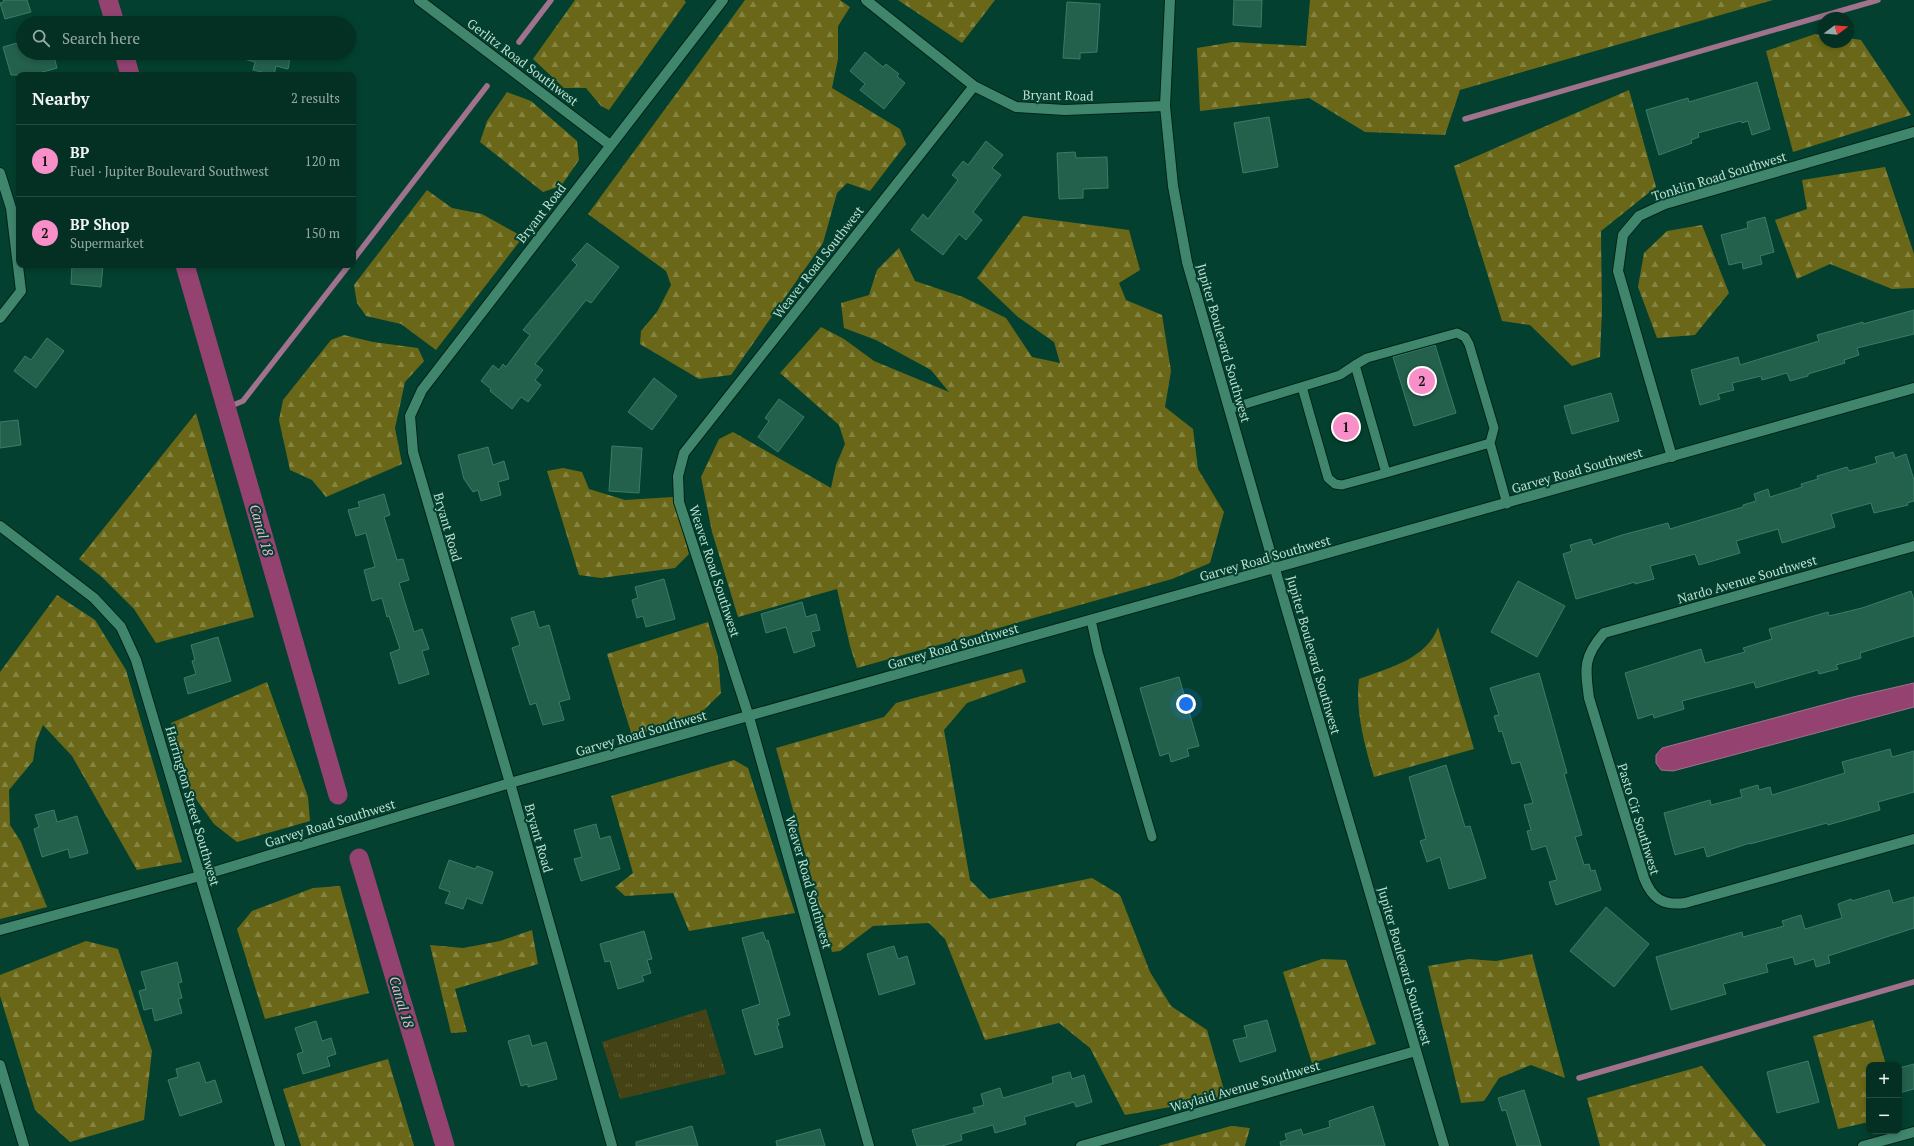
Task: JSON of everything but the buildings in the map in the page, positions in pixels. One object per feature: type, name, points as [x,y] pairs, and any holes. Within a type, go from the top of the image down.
[{"type":"street","name":"Gerlitz Road Southwest","points":[[419,0],[610,145]]},
{"type":"street","name":"Bryant Road","points":[[612,1146],[510,783],[412,452],[410,416],[422,390],[723,0]]},
{"type":"street","name":"Bryant Road","points":[[866,0],[974,86],[1016,107],[1065,110],[1165,106]]},
{"type":"street","name":"Jupiter Boulevard Southwest","points":[[1170,0],[1165,106],[1173,186],[1187,262],[1275,569],[1444,1146]]},
{"type":"street","name":"Weaver Road Southwest","points":[[869,1146],[749,716],[679,502],[678,476],[684,453],[974,86]]},
{"type":"street","name":"Tonklin Road Southwest","points":[[1672,457],[1618,271],[1623,235],[1639,216],[1665,204],[1914,132]]},
{"type":"street","points":[[0,173],[11,208],[16,250]]},
{"type":"street","points":[[0,318],[21,291],[18,268]]},
{"type":"street","name":"Garvey Road Southwest","points":[[0,930],[200,876],[510,783],[1507,504],[1914,388]]},
{"type":"street","name":"Harrington Street Southwest","points":[[0,526],[94,598],[120,627],[136,660],[280,1146]]},
{"type":"street","name":"Nardo Avenue Southwest","points":[[1592,647],[1604,633],[1914,546]]},
{"type":"street","name":"Pasto Cir Southwest","points":[[1592,647],[1586,670],[1589,698],[1644,878],[1649,891],[1657,898],[1666,903],[1685,903],[1914,839]]},
{"type":"street","name":"Waylaid Avenue Southwest","points":[[1081,1146],[1416,1051]]},
{"type":"street","points":[[0,1065],[24,1146]]},
{"type":"street","points":[[1864,1146],[1914,1132]]},
{"type":"lane","points":[[1229,409],[1340,375],[1367,358],[1457,333],[1465,337],[1469,344],[1494,428],[1490,443],[1507,504]]},
{"type":"lane","points":[[1355,365],[1386,473]]},
{"type":"lane","points":[[1302,386],[1328,478],[1335,484],[1342,485],[1490,443]]},
{"type":"lane","points":[[1091,620],[1098,652],[1152,837]]},
{"type":"green space","points":[[575,0],[684,0],[686,2],[609,110],[601,106],[586,88],[564,88],[533,59]]},
{"type":"green space","points":[[745,0],[840,0],[850,7],[838,26],[838,59],[832,88],[900,129],[906,144],[870,191],[847,183],[837,193],[823,243],[731,375],[699,379],[640,344],[641,331],[657,312],[671,285],[666,271],[588,214]]},
{"type":"green space","points":[[898,0],[995,0],[962,43]]},
{"type":"green space","points":[[1310,0],[1773,0],[1460,90],[1445,135],[1365,132],[1309,98],[1200,111],[1197,48],[1233,42],[1306,46]]},
{"type":"green space","points":[[1815,34],[1818,34],[1818,48],[1854,48],[1854,39],[1861,40],[1911,115],[1793,152],[1766,51]]},
{"type":"green space","points":[[1629,90],[1656,187],[1601,231],[1602,310],[1600,357],[1572,366],[1530,325],[1502,321],[1454,166]]},
{"type":"green space","points":[[507,92],[531,101],[577,141],[579,160],[561,186],[543,192],[480,142],[487,121]]},
{"type":"green space","points":[[1885,167],[1914,254],[1914,288],[1892,289],[1830,264],[1797,279],[1775,220],[1807,209],[1802,180]]},
{"type":"green space","points":[[427,190],[452,208],[482,214],[523,237],[436,350],[401,324],[366,316],[357,303],[354,285]]},
{"type":"green space","points":[[1023,216],[1129,230],[1140,270],[1119,283],[1126,300],[1162,315],[1171,371],[1165,407],[1193,429],[1198,469],[1224,512],[1210,563],[1172,579],[857,668],[850,646],[837,589],[738,617],[712,532],[701,477],[719,439],[733,432],[831,488],[836,465],[845,444],[839,425],[780,373],[821,327],[844,339],[874,361],[949,392],[931,370],[876,340],[844,328],[841,303],[869,295],[877,270],[899,248],[915,281],[963,297],[1006,318],[1032,357],[1060,363],[1054,342],[1018,317],[977,278]]},
{"type":"green space","points":[[1702,225],[1729,293],[1695,335],[1657,338],[1638,287],[1644,253],[1667,231]]},
{"type":"green space","points":[[344,335],[373,342],[418,348],[424,361],[405,382],[395,428],[402,464],[326,497],[312,480],[290,470],[279,420],[283,400],[331,340]]},
{"type":"green space","points":[[196,413],[254,617],[156,643],[134,609],[102,577],[79,559]]},
{"type":"green space","points":[[563,468],[582,472],[589,489],[625,500],[673,497],[689,554],[675,568],[601,578],[579,575],[547,471]]},
{"type":"green space","points":[[57,595],[95,620],[126,670],[182,862],[137,870],[72,756],[43,725],[36,742],[33,761],[9,790],[10,825],[21,842],[47,907],[0,919],[0,672]]},
{"type":"green space","points":[[708,622],[718,657],[721,693],[699,715],[632,736],[607,654]]},
{"type":"green space","points":[[1438,627],[1474,749],[1374,777],[1364,741],[1358,704],[1359,679],[1394,666],[1416,655],[1433,638]]},
{"type":"green space","points":[[1022,669],[1026,682],[967,703],[944,730],[970,880],[989,899],[1092,878],[1120,895],[1150,972],[1171,1006],[1207,1030],[1226,1097],[1125,1115],[1090,1048],[1059,1023],[985,1040],[945,939],[929,923],[873,926],[840,951],[832,952],[776,748],[884,717],[896,703]]},
{"type":"green space","points":[[267,682],[308,797],[310,821],[237,842],[214,824],[191,792],[171,723]]},
{"type":"green space","points":[[734,760],[748,768],[795,913],[689,931],[673,893],[625,896],[615,887],[633,873],[611,796]]},
{"type":"green space","points":[[340,886],[369,993],[265,1019],[237,929],[252,911],[313,888]]},
{"type":"green space","points":[[532,930],[538,964],[455,989],[467,1032],[451,1033],[430,945],[463,948],[500,941]]},
{"type":"green space","points":[[86,941],[118,949],[152,1051],[144,1120],[70,1142],[35,1110],[0,996],[0,975]]},
{"type":"green space","points":[[1532,954],[1565,1078],[1531,1065],[1499,1078],[1484,1101],[1461,1103],[1428,966],[1469,959],[1496,961]]},
{"type":"green space","points":[[1322,959],[1346,960],[1376,1044],[1312,1063],[1283,972]]},
{"type":"green space","points":[[706,1009],[726,1074],[620,1099],[602,1042]]},
{"type":"green space","points":[[1873,1020],[1885,1062],[1866,1062],[1866,1123],[1838,1129],[1813,1036]]},
{"type":"green space","points":[[388,1059],[414,1146],[301,1146],[283,1089]]},
{"type":"green space","points":[[1702,1066],[1766,1146],[1600,1146],[1587,1098]]},
{"type":"green space","points":[[1231,1126],[1250,1128],[1245,1146],[1158,1146]]},
{"type":"shaded area","points":[[1914,683],[1914,707],[1673,771],[1661,770],[1656,763],[1656,755],[1662,748],[1853,697]]},
{"type":"waterway","name":"Canal 18","points":[[108,0],[113,16]]},
{"type":"waterway","points":[[519,42],[551,0]]},
{"type":"waterway","points":[[1465,119],[1878,0]]},
{"type":"waterway","name":"Canal 18","points":[[126,60],[129,72]]},
{"type":"waterway","points":[[356,256],[487,86]]},
{"type":"waterway","name":"Canal 18","points":[[186,268],[338,795]]},
{"type":"waterway","points":[[226,408],[243,401],[347,268]]},
{"type":"waterway","name":"Canal 18","points":[[359,858],[445,1146]]},
{"type":"waterway","points":[[1579,1078],[1914,982]]},
{"type":"place","name":"BP Shop","points":[[1422,381]]},
{"type":"place","name":"BP","points":[[1346,427]]}]
